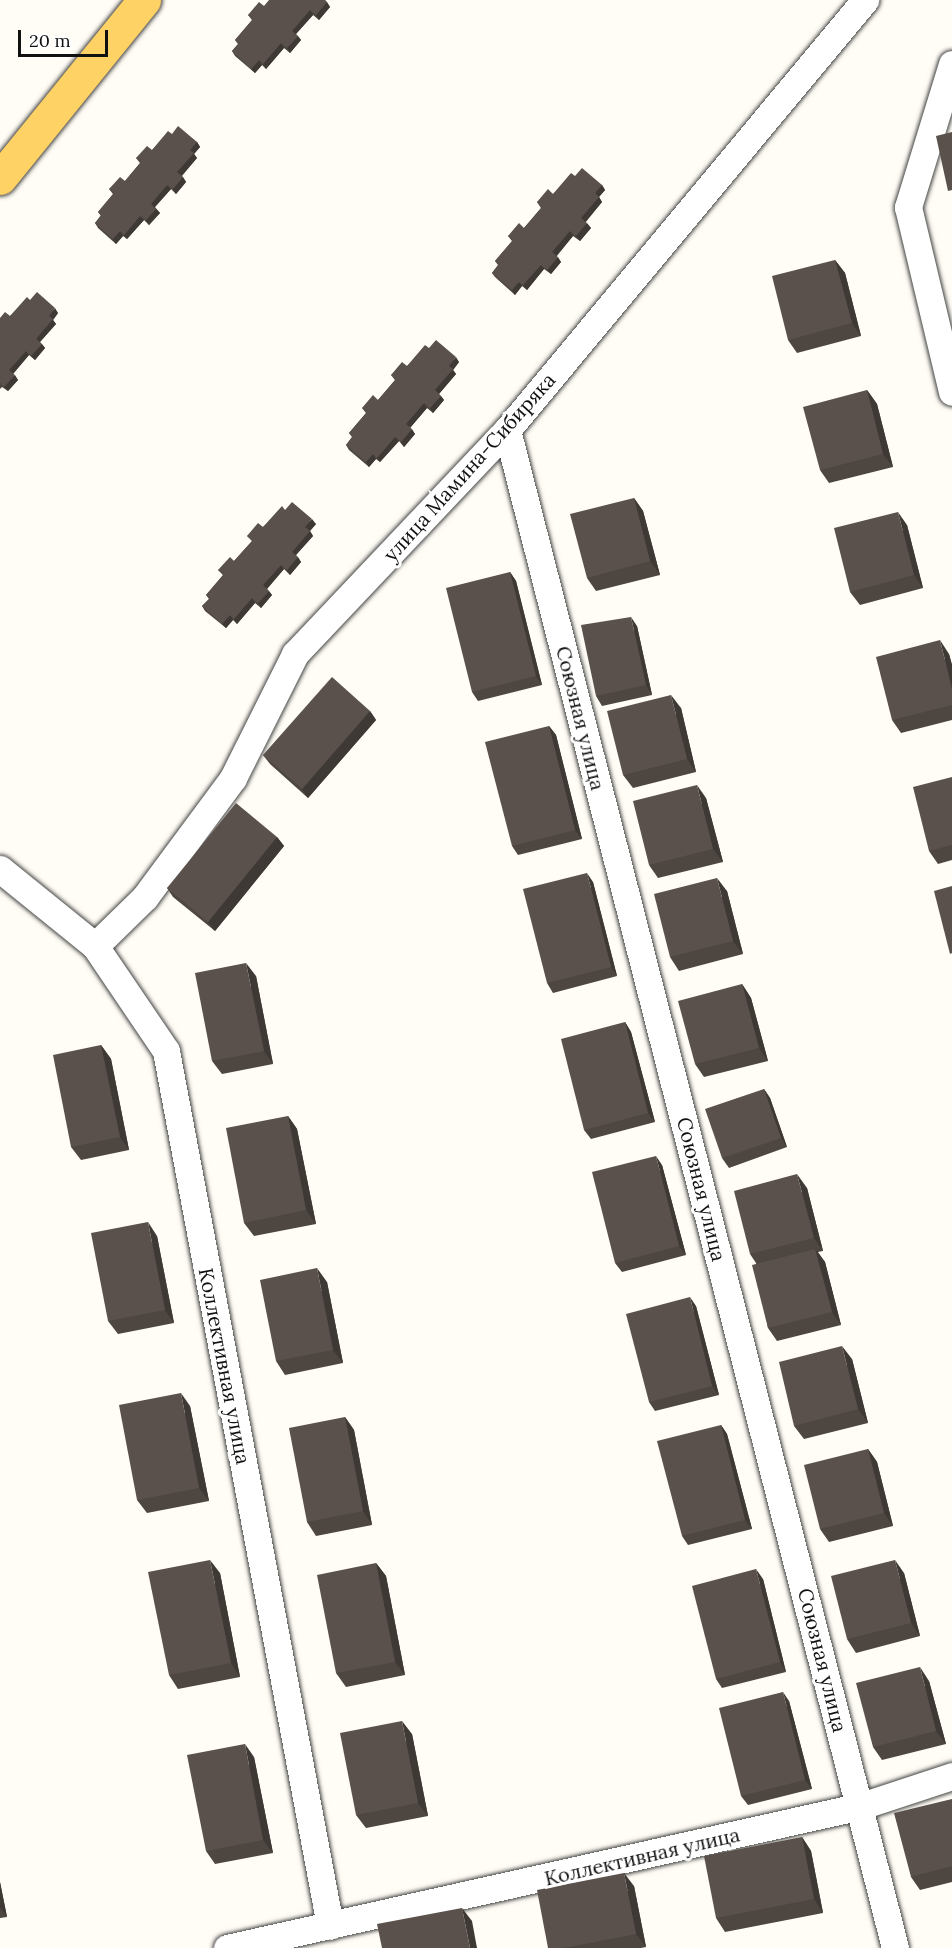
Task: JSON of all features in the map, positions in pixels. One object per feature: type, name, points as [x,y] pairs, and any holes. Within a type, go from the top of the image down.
[{"type":"main road","points":[[0,178],[144,0]]},
{"type":"street","name":"улица Мамина-Сибиряка","points":[[95,946],[145,897],[233,778],[294,654],[507,430],[865,0]]},
{"type":"street","points":[[952,64],[908,207],[952,392]]},
{"type":"street","name":"Союзная улица","points":[[507,430],[861,1806],[895,1948]]},
{"type":"street","name":"Коллективная улица","points":[[0,869],[95,946],[166,1051],[330,1926]]},
{"type":"street","name":"Коллективная улица","points":[[227,1948],[861,1806],[952,1776]]},
{"type":"building","points":[[269,0],[325,0],[327,2],[316,15],[310,10],[292,31],[298,36],[287,48],[281,43],[263,64],[259,60],[251,69],[232,51],[239,43],[235,40],[253,19],[248,15],[259,2],[264,6]]},
{"type":"building","points":[[178,126],[197,142],[190,150],[194,153],[177,172],[183,177],[173,189],[167,185],[151,204],[156,209],[146,220],[140,216],[124,235],[120,231],[113,239],[95,223],[101,215],[98,212],[114,193],[109,189],[120,177],[125,181],[141,162],[136,158],[147,146],[152,150],[168,131],[172,134]]},
{"type":"building","points":[[952,132],[952,190],[948,191],[936,136]]},
{"type":"building","points":[[582,168],[602,185],[595,193],[599,197],[581,218],[587,223],[576,236],[570,231],[552,252],[558,257],[547,270],[541,265],[523,285],[519,282],[512,290],[492,273],[499,264],[495,261],[513,240],[508,236],[519,223],[524,228],[542,207],[537,202],[548,189],[553,194],[571,173],[575,176]]},
{"type":"building","points":[[835,260],[852,323],[788,340],[772,276]]},
{"type":"building","points":[[37,292],[55,308],[49,316],[53,319],[36,339],[42,344],[31,356],[26,351],[9,370],[15,375],[4,387],[0,383],[0,318],[5,312],[10,316],[27,297],[30,300]]},
{"type":"building","points":[[436,340],[456,357],[449,366],[453,369],[435,390],[441,396],[430,408],[424,403],[406,424],[412,429],[401,442],[395,437],[377,458],[373,454],[366,462],[346,445],[353,436],[349,433],[367,412],[362,408],[373,395],[378,400],[396,379],[391,375],[402,362],[407,366],[425,345],[429,348]]},
{"type":"building","points":[[867,390],[883,454],[820,470],[803,407]]},
{"type":"building","points":[[634,498],[650,561],[587,578],[570,514]]},
{"type":"building","points":[[292,502],[312,519],[305,527],[310,531],[292,552],[298,557],[287,570],[281,565],[263,585],[269,591],[258,603],[252,598],[234,619],[230,615],[222,624],[202,606],[210,598],[206,595],[224,574],[218,570],[230,557],[234,561],[253,540],[247,536],[258,523],[263,527],[282,506],[285,510]]},
{"type":"building","points":[[898,512],[914,575],[850,592],[834,528]]},
{"type":"building","points":[[510,572],[536,676],[472,692],[446,588]]},
{"type":"building","points":[[631,617],[646,685],[596,696],[581,625]]},
{"type":"building","points":[[940,640],[952,689],[952,705],[892,720],[876,657]]},
{"type":"building","points":[[332,677],[370,711],[302,789],[263,755]]},
{"type":"building","points":[[671,695],[687,759],[623,775],[607,711]]},
{"type":"building","points":[[549,726],[575,830],[512,846],[485,742]]},
{"type":"building","points":[[952,777],[952,845],[929,851],[913,787]]},
{"type":"building","points":[[697,785],[713,849],[649,865],[633,801]]},
{"type":"building","points":[[236,803],[277,837],[208,922],[167,888]]},
{"type":"building","points":[[587,873],[611,967],[547,983],[523,889]]},
{"type":"building","points":[[717,878],[733,941],[670,957],[654,894]]},
{"type":"building","points":[[952,886],[952,953],[950,954],[934,891]]},
{"type":"building","points":[[246,963],[264,1051],[212,1061],[195,973]]},
{"type":"building","points":[[742,984],[759,1048],[695,1064],[678,1001]]},
{"type":"building","points":[[625,1022],[648,1113],[584,1130],[561,1039]]},
{"type":"building","points":[[101,1045],[120,1137],[71,1147],[53,1055]]},
{"type":"building","points":[[764,1089],[781,1138],[722,1158],[705,1109]]},
{"type":"building","points":[[288,1116],[306,1210],[244,1223],[226,1128]]},
{"type":"building","points":[[656,1156],[679,1246],[615,1263],[592,1172]]},
{"type":"building","points":[[797,1174],[814,1238],[750,1254],[734,1191]]},
{"type":"building","points":[[148,1222],[165,1310],[108,1321],[91,1233]]},
{"type":"building","points":[[815,1249],[832,1312],[768,1328],[752,1265]]},
{"type":"building","points":[[317,1268],[333,1350],[276,1361],[260,1280]]},
{"type":"building","points":[[690,1297],[712,1386],[649,1402],[626,1314]]},
{"type":"building","points":[[842,1346],[858,1409],[794,1426],[779,1362]]},
{"type":"building","points":[[181,1393],[199,1488],[137,1500],[119,1405]]},
{"type":"building","points":[[345,1417],[363,1511],[307,1522],[289,1428]]},
{"type":"building","points":[[721,1425],[745,1520],[682,1536],[657,1441]]},
{"type":"building","points":[[868,1449],[884,1513],[820,1529],[804,1465]]},
{"type":"building","points":[[210,1560],[231,1663],[169,1675],[148,1572]]},
{"type":"building","points":[[895,1560],[911,1623],[847,1639],[831,1576]]},
{"type":"building","points":[[376,1563],[395,1662],[336,1673],[317,1575]]},
{"type":"building","points":[[756,1569],[780,1662],[716,1679],[692,1586]]},
{"type":"building","points":[[920,1667],[936,1731],[873,1747],[856,1683]]},
{"type":"building","points":[[783,1692],[805,1780],[741,1796],[719,1708]]},
{"type":"building","points":[[402,1721],[418,1803],[356,1815],[340,1733]]},
{"type":"building","points":[[245,1744],[263,1840],[206,1851],[187,1755]]},
{"type":"building","points":[[952,1799],[952,1866],[911,1877],[894,1813]]},
{"type":"building","points":[[802,1837],[814,1899],[716,1918],[704,1856]]},
{"type":"building","points":[[624,1873],[636,1934],[564,1948],[548,1948],[537,1890]]},
{"type":"building","points":[[462,1908],[470,1948],[382,1948],[377,1924]]}]
